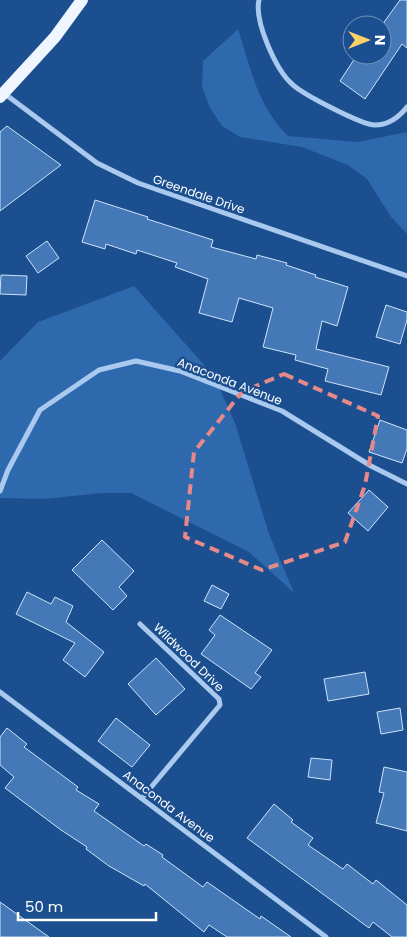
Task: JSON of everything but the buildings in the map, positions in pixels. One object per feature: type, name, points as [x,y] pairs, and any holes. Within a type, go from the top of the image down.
[{"type":"main road","points":[[2,95],[55,36],[82,0]]},
{"type":"street","points":[[259,0],[258,7],[268,48],[291,84],[334,109],[374,125],[393,122],[407,107]]},
{"type":"street","name":"Greendale Drive","points":[[2,95],[97,163],[138,183],[407,276]]},
{"type":"street","name":"Anaconda Avenue","points":[[0,491],[8,470],[40,410],[99,370],[136,361],[180,371],[282,411],[371,466],[407,484]]},
{"type":"street","name":"Wildwood Drive","points":[[140,624],[219,698],[220,705],[142,798]]},
{"type":"street","name":"Anaconda Avenue","points":[[0,692],[326,937]]},
{"type":"highlighted area","points":[[284,374],[378,416],[365,485],[345,542],[262,570],[185,537],[194,452],[242,392]]},
{"type":"shaded area","points":[[238,29],[251,72],[262,99],[277,124],[288,136],[358,142],[407,132],[407,234],[391,217],[367,179],[348,165],[302,147],[240,137],[222,126],[210,108],[202,87],[203,61]]},
{"type":"shaded area","points":[[134,286],[214,376],[235,423],[269,534],[294,593],[249,552],[131,493],[102,493],[44,499],[0,498],[0,361],[38,322]]}]
